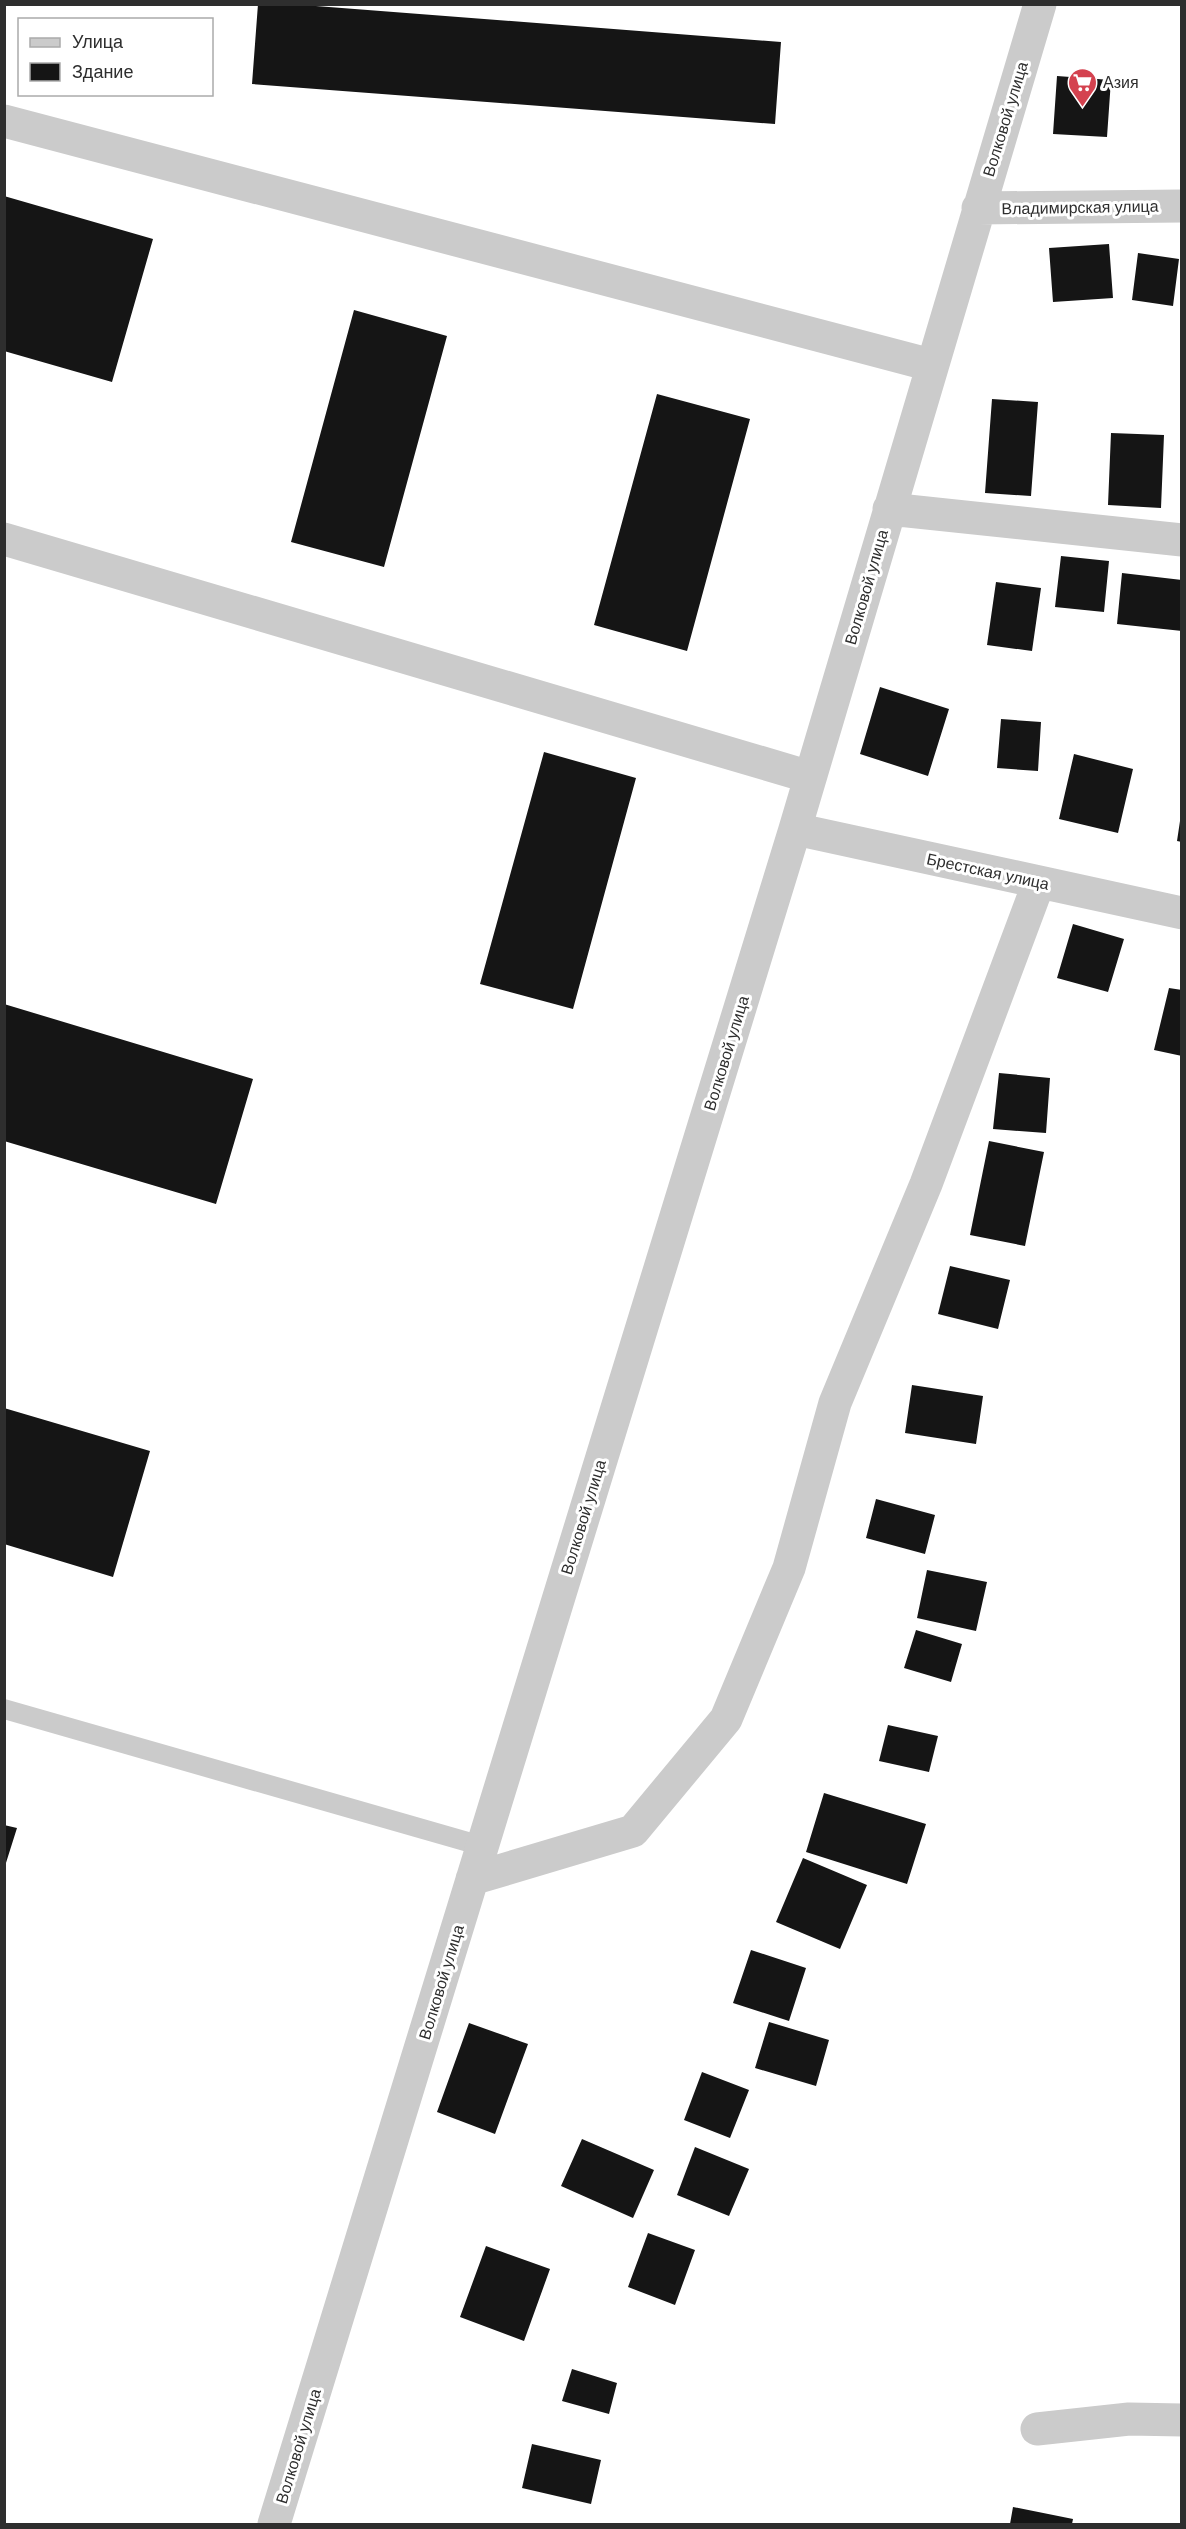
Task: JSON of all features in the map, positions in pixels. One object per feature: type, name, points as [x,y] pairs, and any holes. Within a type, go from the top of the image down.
[{"type":"street","name":"Волковой улица","points":[[274,2524],[795,829],[1040,4]]},
{"type":"street","points":[[4,121],[932,365]]},
{"type":"street","name":"Владимирская улица","points":[[978,208],[1182,206]]},
{"type":"street","name":"Волковой улица","points":[[889,509],[1182,540]]},
{"type":"street","points":[[4,539],[810,777]]},
{"type":"street","name":"Брестская улица","points":[[795,829],[1182,913]]},
{"type":"street","points":[[472,1880],[633,1831],[726,1719],[789,1568],[836,1403],[926,1184],[1039,882]]},
{"type":"street","points":[[1036,2429],[1129,2419],[1182,2420]]},
{"type":"lane","points":[[4,1708],[482,1846]]},
{"type":"building","points":[[258,4],[290,4],[781,42],[775,124],[252,84]]},
{"type":"building","points":[[1057,76],[1111,80],[1107,137],[1053,134]]},
{"type":"building","points":[[4,196],[153,239],[112,382],[4,351]]},
{"type":"building","points":[[1109,244],[1113,298],[1053,302],[1049,248]]},
{"type":"building","points":[[1138,253],[1179,259],[1173,306],[1132,300]]},
{"type":"building","points":[[354,310],[447,336],[384,567],[291,542]]},
{"type":"building","points":[[657,394],[750,419],[687,651],[594,625]]},
{"type":"building","points":[[992,399],[1038,402],[1031,496],[985,493]]},
{"type":"building","points":[[1111,433],[1164,435],[1161,508],[1108,505]]},
{"type":"building","points":[[1061,556],[1109,561],[1104,612],[1055,607]]},
{"type":"building","points":[[1122,573],[1182,580],[1182,631],[1117,624]]},
{"type":"building","points":[[996,582],[1041,588],[1032,651],[987,645]]},
{"type":"building","points":[[880,687],[949,709],[928,776],[860,754]]},
{"type":"building","points":[[1001,719],[1041,722],[1038,771],[997,768]]},
{"type":"building","points":[[544,752],[636,778],[573,1009],[480,984]]},
{"type":"building","points":[[1074,754],[1133,769],[1118,833],[1059,819]]},
{"type":"building","points":[[1180,821],[1182,821],[1182,842],[1177,841]]},
{"type":"building","points":[[1073,924],[1124,939],[1108,992],[1057,978]]},
{"type":"building","points":[[1169,988],[1182,990],[1182,1056],[1154,1050]]},
{"type":"building","points":[[4,1004],[253,1079],[216,1204],[4,1141]]},
{"type":"building","points":[[999,1073],[1050,1078],[1046,1133],[993,1129]]},
{"type":"building","points":[[989,1141],[1044,1152],[1025,1246],[970,1235]]},
{"type":"building","points":[[950,1266],[1010,1280],[998,1329],[938,1314]]},
{"type":"building","points":[[912,1385],[983,1396],[976,1444],[905,1433]]},
{"type":"building","points":[[4,1408],[150,1451],[113,1577],[4,1544]]},
{"type":"building","points":[[876,1499],[935,1515],[925,1554],[866,1538]]},
{"type":"building","points":[[927,1570],[987,1582],[976,1631],[917,1618]]},
{"type":"building","points":[[916,1630],[962,1644],[951,1682],[904,1668]]},
{"type":"building","points":[[888,1725],[938,1736],[929,1772],[879,1761]]},
{"type":"building","points":[[824,1793],[926,1824],[907,1884],[806,1852]]},
{"type":"building","points":[[4,1825],[17,1828],[5,1866],[4,1866]]},
{"type":"building","points":[[803,1858],[867,1885],[840,1949],[776,1922]]},
{"type":"building","points":[[751,1950],[806,1968],[789,2021],[733,2003]]},
{"type":"building","points":[[769,2022],[829,2040],[816,2086],[755,2068]]},
{"type":"building","points":[[469,2023],[528,2044],[495,2134],[437,2112]]},
{"type":"building","points":[[702,2072],[749,2090],[730,2138],[684,2120]]},
{"type":"building","points":[[582,2139],[654,2170],[633,2218],[561,2186]]},
{"type":"building","points":[[695,2147],[749,2169],[729,2216],[677,2195]]},
{"type":"building","points":[[648,2233],[695,2250],[675,2305],[628,2287]]},
{"type":"building","points":[[486,2246],[550,2269],[524,2341],[460,2317]]},
{"type":"building","points":[[572,2369],[617,2383],[609,2414],[562,2401]]},
{"type":"building","points":[[532,2444],[601,2460],[591,2504],[522,2488]]},
{"type":"building","points":[[1013,2507],[1073,2519],[1072,2524],[1010,2524]]},
{"type":"place","name":"Азия","points":[[1082,108]]}]
